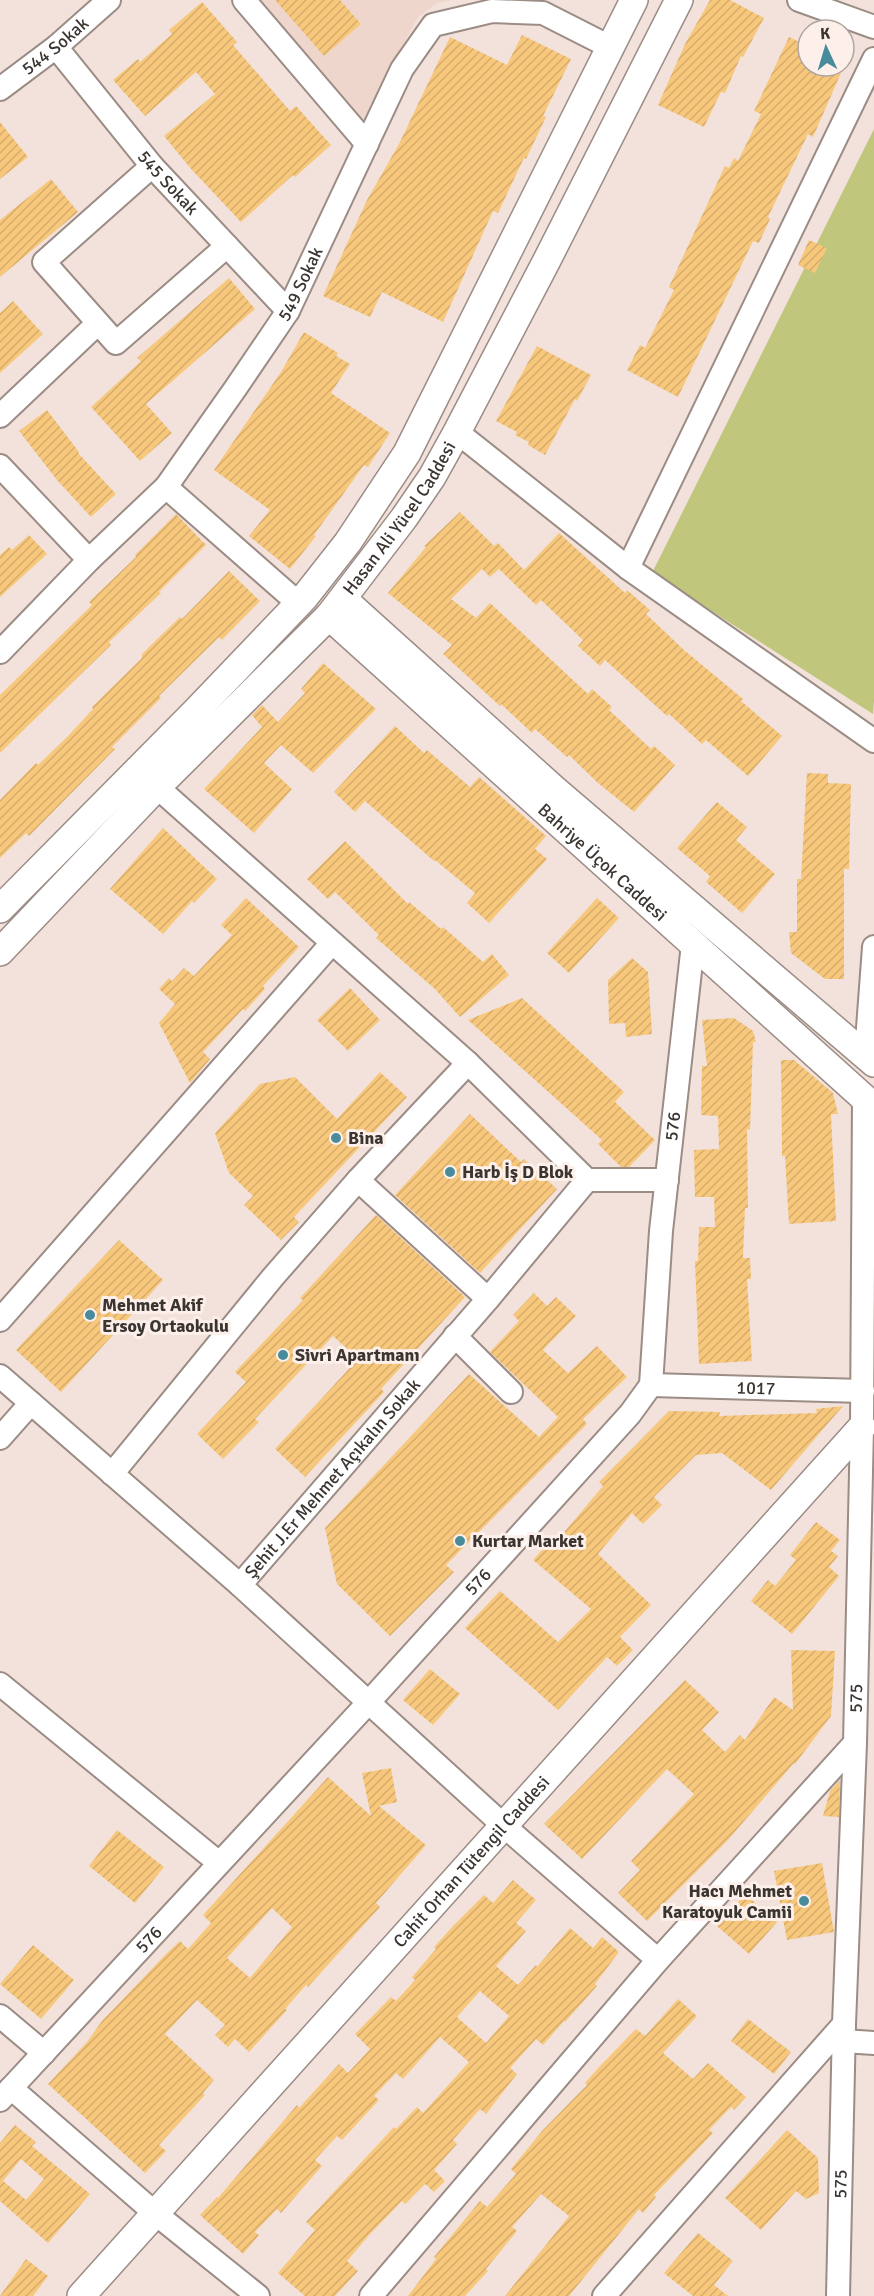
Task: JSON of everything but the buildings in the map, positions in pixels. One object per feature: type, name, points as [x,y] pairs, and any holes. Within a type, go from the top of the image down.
[{"type":"street","name":"544 Sokak","points":[[0,89],[56,47],[109,0]]},
{"type":"street","points":[[244,0],[367,144]]},
{"type":"street","points":[[0,909],[298,603],[348,542],[407,453],[612,48],[634,0]]},
{"type":"street","name":"Hasan Ali Yücel Caddesi","points":[[0,952],[157,787],[336,608],[404,518],[432,477],[457,432],[679,0]]},
{"type":"street","points":[[799,0],[874,27]]},
{"type":"street","name":"549 Sokak","points":[[0,652],[89,560],[166,487],[288,312],[402,69],[433,25],[492,11],[543,13],[612,48]]},
{"type":"street","name":"545 Sokak","points":[[56,47],[152,166],[288,312]]},
{"type":"street","points":[[628,568],[874,59]]},
{"type":"street","points":[[152,166],[44,262],[98,324],[116,343],[227,246]]},
{"type":"street","points":[[0,416],[98,324]]},
{"type":"street","points":[[457,432],[628,568],[874,741]]},
{"type":"street","points":[[0,466],[89,560]]},
{"type":"street","points":[[166,487],[298,603]]},
{"type":"street","name":"Bahriye Üçok Caddesi","points":[[336,608],[693,944],[869,1103]]},
{"type":"street","name":"Bahriye Üçok Caddesi","points":[[336,608],[555,790],[870,1059]]},
{"type":"street","points":[[157,787],[468,1063],[587,1180],[667,1180]]},
{"type":"street","points":[[0,1320],[332,943]]},
{"type":"street","name":"576","points":[[5,2094],[368,1703],[630,1414],[651,1385],[661,1231],[693,944]]},
{"type":"street","points":[[870,1059],[874,947]]},
{"type":"street","points":[[112,1474],[273,1277],[358,1180],[468,1063]]},
{"type":"street","name":"575","points":[[838,2296],[843,2033],[855,1743],[865,1698],[862,1427],[869,1103]]},
{"type":"street","points":[[358,1180],[488,1299]]},
{"type":"street","name":"Şehit J.Er Mehmet Açıkalın Sokak","points":[[240,1585],[488,1299],[587,1180]]},
{"type":"street","points":[[455,1336],[511,1392]]},
{"type":"street","points":[[0,1376],[240,1585],[503,1825],[658,1960]]},
{"type":"street","name":"1017","points":[[651,1385],[863,1391]]},
{"type":"street","points":[[0,1438],[31,1403]]},
{"type":"street","name":"Cahit Orhan Tütengil Caddesi","points":[[81,2296],[862,1427]]},
{"type":"street","points":[[0,1684],[219,1863]]},
{"type":"street","points":[[371,2296],[658,1960],[855,1743]]},
{"type":"street","points":[[0,2016],[44,2053]]},
{"type":"street","points":[[604,2296],[843,2033],[874,2043]]},
{"type":"street","points":[[5,2094],[258,2296]]},
{"type":"shaded area","points":[[250,0],[451,0],[437,3],[418,17],[361,125]]},
{"type":"green space","points":[[874,129],[874,700],[873,714],[652,573]]},
{"type":"place","name":"Bina","points":[[336,1138]]},
{"type":"place","name":"Harb İş D Blok","points":[[450,1172]]},
{"type":"place","name":"Mehmet Akif Ersoy Ortaokulu","points":[[90,1315]]},
{"type":"place","name":"Sivri Apartmanı","points":[[283,1355]]},
{"type":"place","name":"Kurtar Market","points":[[460,1541]]},
{"type":"place","name":"Hacı Mehmet Karatoyuk Camii","points":[[804,1901]]}]
